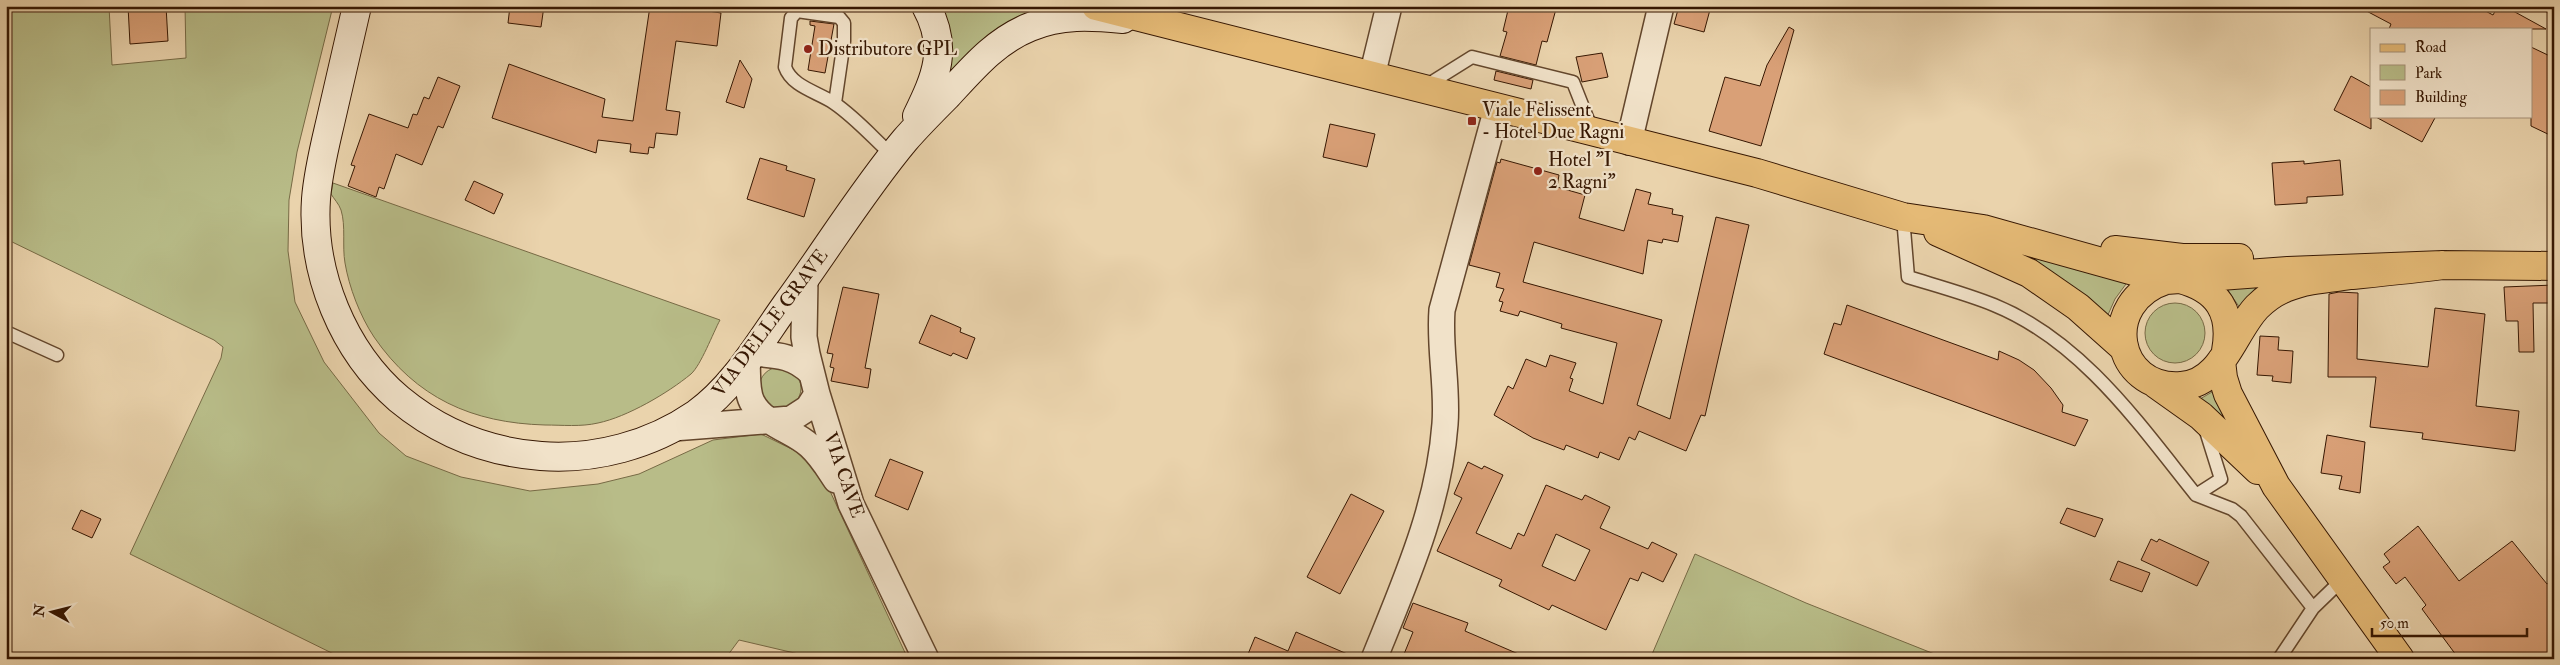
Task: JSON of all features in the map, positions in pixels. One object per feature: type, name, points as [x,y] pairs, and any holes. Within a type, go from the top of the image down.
[{"type":"main road","name":"VIA DELLE GRAVE","points":[[357,6],[322,157],[316,199],[316,232],[328,290],[338,318],[368,367],[384,386],[424,418],[448,432],[504,451],[560,458],[588,456],[636,444],[673,428],[715,399],[749,357],[900,148],[986,54],[998,44],[1028,27],[1044,22],[1084,15],[1150,21]]},
{"type":"main road","name":"VIA DELLE GRAVE","points":[[900,148],[938,69],[938,40],[926,6]]},
{"type":"main road","points":[[1096,6],[1757,173],[1903,217],[2030,273],[2078,307],[2124,348]]},
{"type":"main road","points":[[1903,217],[2154,256],[2443,265],[2554,266]]},
{"type":"main road","points":[[1983,229],[2173,280],[2196,283],[2210,292],[2221,304],[2228,327],[2223,378],[2228,394],[2276,486],[2344,578],[2400,659]]},
{"type":"main road","points":[[2276,486],[2201,416],[2139,373],[2130,361],[2124,348],[2122,333],[2124,318],[2130,305],[2146,289],[2173,280],[2288,271],[2443,265]]},
{"type":"main road","points":[[2151,381],[2166,386],[2183,386],[2198,382],[2211,373],[2224,356],[2241,327],[2257,308],[2283,288],[2323,279],[2443,265]]},
{"type":"street","points":[[1372,76],[1390,6]]},
{"type":"street","points":[[1629,142],[1662,6]]},
{"type":"street","points":[[1374,659],[1415,557],[1433,502],[1445,422],[1440,334],[1442,310],[1497,108]]},
{"type":"street","name":"VIA CAVE","points":[[805,279],[804,337],[814,384],[851,504],[926,659]]},
{"type":"street","points":[[673,428],[769,420],[782,421],[801,414],[808,408],[814,384],[791,358],[749,357],[749,394],[753,403],[769,420],[810,446],[822,459],[851,504]]},
{"type":"lane","points":[[835,103],[844,40],[844,23],[839,17],[797,11],[791,18],[785,67],[787,74],[796,82],[835,103],[900,148]]},
{"type":"lane","points":[[1421,89],[1472,57],[1573,82],[1594,132]]},
{"type":"lane","points":[[1903,217],[1908,277],[1995,305],[2064,347],[2087,366],[2137,421],[2196,495],[2232,510],[2241,516],[2313,608]]},
{"type":"lane","points":[[6,332],[57,355]]},
{"type":"lane","points":[[2196,495],[2221,479],[2201,416]]},
{"type":"lane","points":[[2279,659],[2313,608],[2344,578]]},
{"type":"green space","points":[[6,6],[109,6],[112,65],[186,58],[185,6],[333,6],[297,152],[289,200],[288,251],[295,302],[324,362],[379,433],[406,456],[461,477],[530,491],[598,484],[639,474],[713,440],[761,434],[816,461],[908,659],[820,659],[739,640],[725,659],[390,659],[377,654],[374,659],[344,659],[130,554],[221,358],[223,347],[214,340],[6,239]]},
{"type":"green space","points":[[937,6],[1013,6],[1032,12],[952,71],[949,71]]},
{"type":"green space","points":[[333,183],[720,320],[703,356],[691,374],[659,396],[634,410],[609,420],[592,424],[545,425],[493,419],[470,412],[448,403],[427,391],[408,376],[390,358],[369,329],[352,291],[347,272],[344,256],[342,216],[340,208],[331,194]]},
{"type":"green space","points":[[2031,257],[2126,281],[2126,284],[2115,299],[2107,317],[2030,261]]},
{"type":"green space","points":[[2267,282],[2240,308],[2225,286]]},
{"type":"green space","points":[[2169,303],[2181,303],[2197,311],[2203,321],[2205,333],[2203,345],[2197,355],[2181,363],[2169,363],[2153,355],[2145,339],[2145,327],[2153,311]]},
{"type":"green space","points":[[776,367],[784,367],[795,373],[801,388],[795,403],[784,409],[776,409],[765,403],[759,392],[759,384],[765,373]]},
{"type":"green space","points":[[2212,392],[2214,393],[2229,425],[2200,399]]},
{"type":"green space","points":[[1695,554],[1806,603],[1947,659],[1650,659]]},
{"type":"building","points":[[128,6],[166,6],[168,41],[130,44]]},
{"type":"building","points":[[510,6],[544,6],[541,27],[508,23]]},
{"type":"building","points":[[650,6],[677,6],[721,13],[717,46],[676,41],[666,110],[680,112],[677,135],[656,133],[654,148],[649,147],[648,154],[630,152],[631,144],[598,140],[596,153],[492,118],[509,64],[605,99],[602,117],[633,121]]},
{"type":"building","points":[[1509,6],[1546,6],[1556,9],[1547,42],[1542,41],[1536,65],[1500,56],[1507,32],[1503,31]]},
{"type":"building","points":[[1679,6],[1711,6],[1704,32],[1674,24]]},
{"type":"building","points":[[2357,6],[2476,6],[2493,15],[2498,6],[2504,6],[2546,29],[2389,28],[2391,24]]},
{"type":"building","points":[[810,21],[834,24],[825,73],[808,70],[815,26],[810,25]]},
{"type":"building","points":[[1789,27],[1794,30],[1761,146],[1709,131],[1725,77],[1760,86],[1767,65]]},
{"type":"building","points":[[2532,47],[2554,58],[2554,137],[2531,126]]},
{"type":"building","points":[[1602,53],[1608,77],[1582,82],[1576,57]]},
{"type":"building","points":[[740,60],[752,79],[744,108],[726,102]]},
{"type":"building","points":[[1496,71],[1533,80],[1531,89],[1494,80]]},
{"type":"building","points":[[2351,76],[2370,86],[2371,129],[2334,110]]},
{"type":"building","points":[[438,77],[460,86],[443,128],[438,126],[422,165],[396,154],[384,189],[379,187],[376,197],[348,186],[355,166],[351,165],[369,114],[408,128],[413,114],[417,115],[424,97],[429,99]]},
{"type":"building","points":[[2378,118],[2435,118],[2422,142]]},
{"type":"building","points":[[1330,124],[1375,134],[1367,167],[1323,157]]},
{"type":"building","points":[[760,158],[787,166],[786,170],[815,179],[804,217],[747,199]]},
{"type":"building","points":[[1501,159],[1559,175],[1557,187],[1585,195],[1579,218],[1624,231],[1636,189],[1651,193],[1648,204],[1673,209],[1672,214],[1683,216],[1678,242],[1663,239],[1662,243],[1648,240],[1643,274],[1534,242],[1523,282],[1662,320],[1637,405],[1670,419],[1716,217],[1749,225],[1705,416],[1701,415],[1686,451],[1639,431],[1635,440],[1629,437],[1619,460],[1600,452],[1598,458],[1566,445],[1564,450],[1533,438],[1494,415],[1508,386],[1513,389],[1526,359],[1546,367],[1550,355],[1576,363],[1570,378],[1573,379],[1569,391],[1603,404],[1617,343],[1561,328],[1562,324],[1520,311],[1518,316],[1500,311],[1503,302],[1499,301],[1504,289],[1496,287],[1500,273],[1469,265],[1497,162],[1500,163]]},
{"type":"building","points":[[2340,160],[2343,195],[2307,197],[2307,203],[2275,205],[2272,163],[2304,161],[2304,164]]},
{"type":"building","points":[[474,181],[503,194],[494,214],[465,200]]},
{"type":"building","points":[[2554,285],[2554,303],[2533,303],[2534,352],[2519,352],[2518,321],[2506,321],[2504,287]]},
{"type":"building","points":[[843,287],[879,294],[865,368],[871,369],[868,388],[831,381],[834,368],[830,367],[833,354],[827,353]]},
{"type":"building","points":[[2339,292],[2358,293],[2357,359],[2428,367],[2435,308],[2485,314],[2476,406],[2519,411],[2515,451],[2422,439],[2423,433],[2370,427],[2376,377],[2328,377],[2329,294]]},
{"type":"building","points":[[1847,305],[1998,360],[1999,351],[2019,360],[2034,370],[2051,388],[2063,405],[2062,412],[2088,420],[2075,446],[1824,354],[1834,323],[1841,325]]},
{"type":"building","points":[[931,315],[961,328],[960,332],[975,338],[967,359],[953,353],[951,356],[919,343]]},
{"type":"building","points":[[2260,336],[2279,337],[2278,350],[2293,351],[2291,383],[2272,381],[2273,376],[2257,375]]},
{"type":"building","points":[[2327,435],[2365,442],[2360,493],[2339,489],[2342,476],[2321,473]]},
{"type":"building","points":[[890,459],[923,472],[908,510],[875,496]]},
{"type":"building","points":[[1468,462],[1482,469],[1484,466],[1503,475],[1476,533],[1511,549],[1518,533],[1524,536],[1546,485],[1582,500],[1585,495],[1610,507],[1600,528],[1648,549],[1652,542],[1677,554],[1663,582],[1642,572],[1638,581],[1630,578],[1606,630],[1552,605],[1549,610],[1499,586],[1502,580],[1437,551],[1462,498],[1454,494]],"holes":[[[1556,534],[1590,550],[1575,581],[1542,566]]]},
{"type":"building","points":[[1351,494],[1384,511],[1340,594],[1307,577]]},
{"type":"building","points":[[2067,508],[2103,519],[2095,537],[2060,523]]},
{"type":"building","points":[[81,510],[101,519],[92,538],[72,529]]},
{"type":"building","points":[[2418,526],[2459,581],[2512,541],[2547,584],[2554,579],[2554,659],[2459,659],[2422,609],[2426,605],[2405,577],[2396,584],[2383,567],[2390,562],[2384,554]]},
{"type":"building","points":[[2151,539],[2157,542],[2159,539],[2209,562],[2197,586],[2141,560]]},
{"type":"building","points":[[2118,561],[2150,573],[2142,592],[2110,580]]},
{"type":"building","points":[[1413,603],[1468,623],[1465,631],[1530,659],[1402,659],[1413,632],[1403,628]]},
{"type":"building","points":[[1296,632],[1359,659],[1246,659],[1255,637],[1288,651]]},
{"type":"place","name":"Distributore GPL","points":[[808,49]]},
{"type":"place","name":"Viale Felissent - Hotel Due Ragni","points":[[1472,121]]},
{"type":"place","name":"Hotel \"I 2 Ragni\"","points":[[1538,171]]}]
